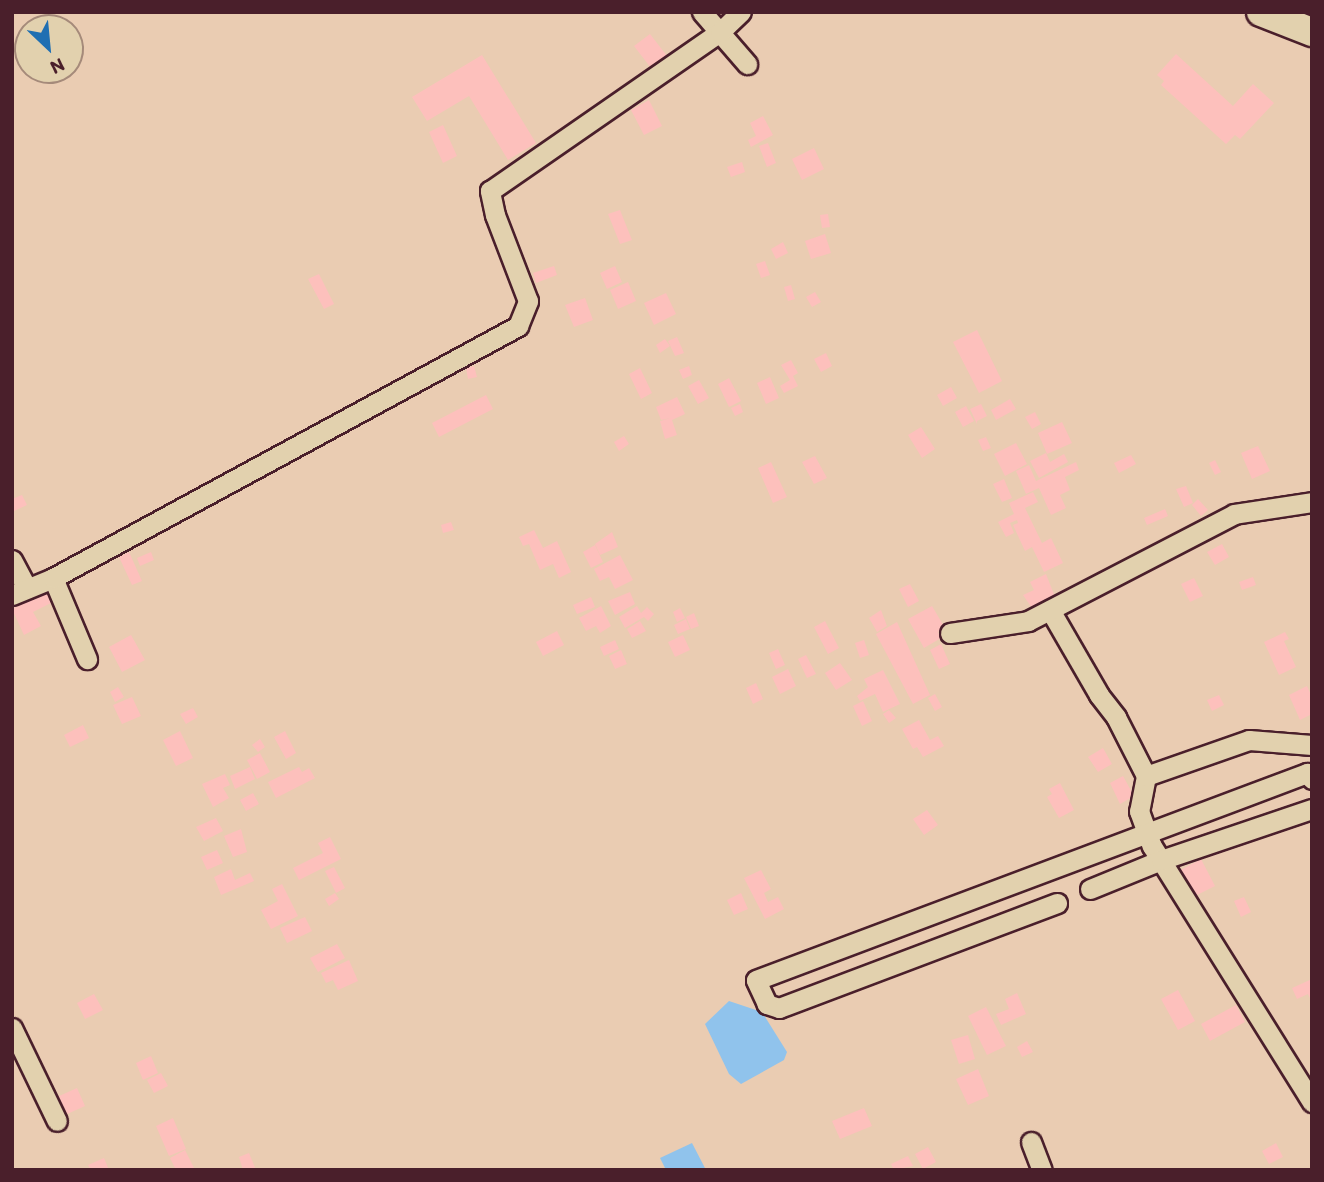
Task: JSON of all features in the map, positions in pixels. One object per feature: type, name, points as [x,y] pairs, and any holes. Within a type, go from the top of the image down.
[{"type":"highway","points":[[1261,12],[1312,32]]},
{"type":"street","points":[[702,12],[747,64]]},
{"type":"street","points":[[12,560],[20,592],[53,578],[518,326],[528,301],[495,215],[490,191],[720,32],[741,12]]},
{"type":"street","points":[[950,633],[1028,621],[1234,514],[1312,502]]},
{"type":"street","points":[[53,578],[87,659]]},
{"type":"street","points":[[1050,610],[1099,695],[1116,717],[1146,776],[1139,811],[1161,860],[1312,1102]]},
{"type":"street","points":[[1146,776],[1249,740],[1312,745]]},
{"type":"street","points":[[1057,903],[779,1008],[767,1004],[756,980],[1307,773],[1312,779]]},
{"type":"street","points":[[1090,889],[1161,860],[1312,809]]},
{"type":"street","points":[[12,1028],[57,1121]]},
{"type":"street","points":[[1031,1142],[1042,1170]]},
{"type":"water","points":[[729,1001],[762,1012],[787,1052],[784,1060],[741,1084],[729,1074],[705,1024]]},
{"type":"water","points":[[692,1143],[706,1170],[666,1170],[660,1158]]},
{"type":"building","points":[[650,34],[667,56],[651,68],[634,46]]},
{"type":"building","points":[[1176,54],[1233,106],[1253,84],[1274,103],[1240,139],[1235,135],[1226,144],[1161,85],[1164,81],[1157,75]]},
{"type":"building","points":[[482,55],[536,143],[508,160],[469,96],[427,121],[412,97]]},
{"type":"building","points":[[649,100],[662,126],[644,135],[631,110]]},
{"type":"building","points":[[763,116],[773,135],[751,147],[748,140],[756,136],[750,123]]},
{"type":"building","points":[[443,125],[457,156],[443,163],[429,132]]},
{"type":"building","points":[[768,143],[776,163],[767,167],[759,146]]},
{"type":"building","points":[[814,148],[824,169],[802,180],[792,159]]},
{"type":"building","points":[[742,162],[745,172],[731,177],[727,167]]},
{"type":"building","points":[[620,210],[632,240],[620,244],[608,214]]},
{"type":"building","points":[[828,214],[830,227],[822,228],[820,215]]},
{"type":"building","points":[[825,234],[831,253],[811,259],[805,241]]},
{"type":"building","points":[[783,242],[788,253],[776,259],[771,249]]},
{"type":"building","points":[[765,261],[770,275],[761,278],[756,264]]},
{"type":"building","points":[[554,266],[557,275],[536,283],[533,273]]},
{"type":"building","points":[[615,266],[622,282],[607,289],[600,273]]},
{"type":"building","points":[[319,274],[334,304],[324,309],[308,279]]},
{"type":"building","points":[[628,282],[636,301],[618,309],[610,290]]},
{"type":"building","points":[[791,285],[795,299],[788,301],[784,287]]},
{"type":"building","points":[[815,292],[821,302],[812,307],[806,297]]},
{"type":"building","points":[[666,293],[676,314],[654,325],[644,303]]},
{"type":"building","points":[[585,298],[593,320],[574,327],[565,305]]},
{"type":"building","points":[[977,330],[1002,381],[979,393],[953,342]]},
{"type":"building","points":[[677,337],[684,353],[675,356],[668,341]]},
{"type":"building","points":[[665,339],[670,346],[660,353],[656,345]]},
{"type":"building","points":[[826,353],[832,366],[821,372],[814,359]]},
{"type":"building","points":[[791,360],[798,373],[793,376],[798,386],[784,393],[780,386],[790,380],[781,365]]},
{"type":"building","points":[[474,366],[477,377],[468,379],[466,368]]},
{"type":"building","points":[[689,366],[692,375],[683,379],[679,370]]},
{"type":"building","points":[[640,368],[652,393],[641,399],[629,374]]},
{"type":"building","points":[[770,377],[779,398],[766,404],[757,383]]},
{"type":"building","points":[[729,378],[741,401],[729,407],[718,384]]},
{"type":"building","points":[[699,380],[709,398],[698,404],[688,386]]},
{"type":"building","points":[[951,387],[957,398],[943,406],[937,395]]},
{"type":"building","points":[[486,395],[493,409],[439,437],[432,423]]},
{"type":"building","points":[[677,397],[685,414],[672,420],[677,435],[665,439],[660,421],[671,418],[661,420],[656,407]]},
{"type":"building","points":[[1010,399],[1016,409],[996,420],[991,410]]},
{"type":"building","points":[[740,404],[743,412],[735,416],[731,408]]},
{"type":"building","points":[[981,404],[987,416],[977,421],[977,424],[970,409]]},
{"type":"building","points":[[966,406],[974,421],[963,427],[955,412]]},
{"type":"building","points":[[1035,412],[1041,424],[1032,429],[1025,417]]},
{"type":"building","points":[[1062,422],[1072,443],[1047,454],[1038,433]]},
{"type":"building","points":[[921,427],[935,449],[922,458],[908,435]]},
{"type":"building","points":[[624,436],[629,444],[619,451],[614,442]]},
{"type":"building","points":[[986,437],[991,448],[983,451],[978,440]]},
{"type":"building","points":[[1016,443],[1027,464],[1005,476],[994,454]]},
{"type":"building","points":[[1258,446],[1270,471],[1252,479],[1241,453]]},
{"type":"building","points":[[1046,453],[1050,462],[1064,454],[1068,462],[1039,478],[1030,461]]},
{"type":"building","points":[[1131,455],[1136,464],[1119,473],[1114,463]]},
{"type":"building","points":[[815,456],[827,478],[814,484],[802,462]]},
{"type":"building","points":[[1215,460],[1221,472],[1215,475],[1209,463]]},
{"type":"building","points":[[771,462],[787,497],[773,503],[758,468]]},
{"type":"building","points":[[1076,462],[1079,470],[1065,477],[1070,490],[1060,495],[1066,508],[1051,515],[1039,488],[1026,494],[1016,471],[1029,465],[1036,481]]},
{"type":"building","points":[[1004,479],[1012,498],[1002,502],[993,484]]},
{"type":"building","points":[[1186,486],[1193,503],[1184,507],[1176,489]]},
{"type":"building","points":[[1033,492],[1038,502],[1025,508],[1042,543],[1051,538],[1063,563],[1044,572],[1032,547],[1025,551],[1013,525],[1018,523],[1017,520],[1010,523],[1014,533],[1006,537],[998,522],[1014,514],[1009,503]]},
{"type":"building","points":[[22,495],[27,505],[12,512],[12,499]]},
{"type":"building","points":[[1198,499],[1208,510],[1201,516],[1192,505]]},
{"type":"building","points":[[1165,509],[1168,516],[1147,525],[1144,518]]},
{"type":"building","points":[[451,522],[454,530],[443,533],[441,525]]},
{"type":"building","points":[[534,530],[543,548],[557,541],[571,572],[559,578],[553,564],[540,570],[529,544],[523,546],[519,537]]},
{"type":"building","points":[[612,532],[618,547],[600,555],[595,544]]},
{"type":"building","points":[[1222,544],[1229,557],[1215,565],[1207,552]]},
{"type":"building","points":[[595,545],[603,562],[591,568],[583,552]]},
{"type":"building","points":[[129,552],[142,581],[132,585],[119,557]]},
{"type":"building","points":[[151,552],[154,560],[140,566],[137,558]]},
{"type":"building","points":[[620,555],[633,580],[615,589],[609,577],[600,581],[594,569]]},
{"type":"building","points":[[1046,574],[1055,597],[1032,608],[1023,595],[1034,590],[1030,582]]},
{"type":"building","points":[[1253,577],[1256,585],[1242,590],[1239,582]]},
{"type":"building","points":[[1194,578],[1203,596],[1190,602],[1181,584]]},
{"type":"building","points":[[910,584],[919,601],[908,607],[899,589]]},
{"type":"building","points":[[53,588],[59,599],[33,612],[41,626],[24,635],[12,609]]},
{"type":"building","points":[[630,592],[635,604],[615,615],[608,601]]},
{"type":"building","points":[[591,597],[595,607],[577,614],[573,605]]},
{"type":"building","points":[[601,606],[611,626],[600,633],[596,626],[586,631],[579,618]]},
{"type":"building","points":[[637,606],[641,613],[647,607],[654,614],[648,621],[644,617],[625,628],[619,617]]},
{"type":"building","points":[[932,606],[945,628],[938,632],[941,638],[924,648],[908,619]]},
{"type":"building","points":[[680,608],[685,618],[677,622],[673,612]]},
{"type":"building","points":[[881,610],[887,626],[877,632],[869,618]]},
{"type":"building","points":[[694,613],[699,626],[691,629],[686,617]]},
{"type":"building","points":[[686,619],[690,629],[678,634],[674,625]]},
{"type":"building","points":[[640,621],[646,631],[632,638],[627,629]]},
{"type":"building","points":[[825,621],[839,648],[828,654],[814,627]]},
{"type":"building","points":[[897,622],[930,695],[913,704],[876,634]]},
{"type":"building","points":[[557,631],[564,645],[543,656],[536,642]]},
{"type":"building","points":[[1285,632],[1289,639],[1284,641],[1296,667],[1279,675],[1264,642]]},
{"type":"building","points":[[131,635],[145,660],[122,672],[109,647]]},
{"type":"building","points":[[683,635],[690,650],[675,657],[668,642]]},
{"type":"building","points":[[615,640],[619,649],[604,656],[600,647]]},
{"type":"building","points":[[864,640],[869,655],[860,658],[855,643]]},
{"type":"building","points":[[941,644],[950,664],[939,669],[930,650]]},
{"type":"building","points":[[778,649],[785,665],[776,669],[769,653]]},
{"type":"building","points":[[621,650],[627,664],[615,669],[609,656]]},
{"type":"building","points":[[806,655],[816,674],[807,678],[798,659]]},
{"type":"building","points":[[840,663],[852,680],[836,690],[825,673]]},
{"type":"building","points":[[788,669],[796,686],[780,694],[772,677]]},
{"type":"building","points":[[883,670],[900,704],[883,712],[875,694],[860,701],[857,696],[868,687],[864,679]]},
{"type":"building","points":[[756,683],[763,699],[753,704],[746,688]]},
{"type":"building","points":[[1307,686],[1312,697],[1312,714],[1300,720],[1289,695]]},
{"type":"building","points":[[118,687],[124,697],[115,702],[110,692]]},
{"type":"building","points":[[935,694],[942,707],[935,711],[928,698]]},
{"type":"building","points":[[1219,695],[1224,705],[1212,711],[1207,700]]},
{"type":"building","points":[[132,697],[141,716],[122,724],[113,705]]},
{"type":"building","points":[[863,701],[872,721],[862,726],[853,706]]},
{"type":"building","points":[[193,708],[198,717],[186,724],[180,714]]},
{"type":"building","points":[[889,710],[896,718],[889,723],[883,714]]},
{"type":"building","points":[[919,720],[930,740],[938,736],[944,746],[923,757],[917,747],[913,749],[902,729]]},
{"type":"building","points":[[83,725],[89,738],[70,747],[64,735]]},
{"type":"building","points":[[180,731],[193,758],[176,766],[163,740]]},
{"type":"building","points":[[285,731],[296,753],[286,759],[274,737]]},
{"type":"building","points":[[260,739],[265,747],[258,752],[252,745]]},
{"type":"building","points":[[1103,748],[1112,764],[1098,772],[1088,757]]},
{"type":"building","points":[[260,753],[270,772],[257,779],[247,760]]},
{"type":"building","points":[[250,767],[255,779],[235,789],[230,776]]},
{"type":"building","points":[[299,767],[302,772],[309,768],[315,778],[276,798],[268,782]]},
{"type":"building","points":[[225,774],[230,785],[223,788],[229,798],[213,807],[202,784]]},
{"type":"building","points":[[1123,776],[1134,796],[1120,804],[1110,783]]},
{"type":"building","points":[[1060,783],[1074,810],[1059,818],[1047,797],[1052,794],[1049,789]]},
{"type":"building","points":[[253,793],[259,804],[246,811],[240,800]]},
{"type":"building","points":[[927,810],[938,825],[924,835],[913,819]]},
{"type":"building","points":[[216,818],[223,831],[204,841],[196,827]]},
{"type":"building","points":[[241,829],[247,852],[233,857],[224,836]]},
{"type":"building","points":[[330,837],[341,859],[299,880],[293,868],[323,853],[318,843]]},
{"type":"building","points":[[217,850],[223,863],[207,870],[201,857]]},
{"type":"building","points":[[1201,859],[1215,886],[1191,898],[1177,872]]},
{"type":"building","points":[[334,867],[345,888],[336,893],[325,871]]},
{"type":"building","points":[[231,869],[235,880],[250,873],[254,881],[221,895],[214,877]]},
{"type":"building","points":[[761,870],[771,889],[764,893],[768,902],[778,897],[784,909],[765,919],[744,878]]},
{"type":"building","points":[[282,884],[298,916],[271,929],[261,910],[278,901],[272,889]]},
{"type":"building","points":[[335,893],[339,899],[329,906],[325,899]]},
{"type":"building","points":[[741,893],[748,909],[734,915],[727,900]]},
{"type":"building","points":[[1244,897],[1251,912],[1241,917],[1234,901]]},
{"type":"building","points":[[305,917],[312,931],[287,943],[280,928]]},
{"type":"building","points":[[337,944],[345,958],[318,972],[310,958]]},
{"type":"building","points":[[349,960],[358,981],[338,990],[333,980],[326,983],[321,973]]},
{"type":"building","points":[[1312,979],[1312,1002],[1308,994],[1297,999],[1292,988]]},
{"type":"building","points":[[1178,990],[1195,1021],[1178,1030],[1161,999]]},
{"type":"building","points":[[1017,993],[1026,1014],[1001,1025],[996,1014],[1009,1009],[1005,999]]},
{"type":"building","points":[[94,994],[103,1010],[85,1019],[77,1003]]},
{"type":"building","points":[[1236,1005],[1245,1022],[1210,1041],[1201,1024]]},
{"type":"building","points":[[986,1007],[1006,1046],[987,1055],[968,1016]]},
{"type":"building","points":[[968,1035],[975,1059],[959,1064],[951,1040]]},
{"type":"building","points":[[1027,1041],[1033,1052],[1022,1057],[1017,1047]]},
{"type":"building","points":[[151,1056],[158,1073],[143,1080],[136,1063]]},
{"type":"building","points":[[978,1069],[989,1096],[968,1105],[956,1079]]},
{"type":"building","points":[[161,1073],[168,1086],[154,1093],[147,1080]]},
{"type":"building","points":[[77,1088],[85,1106],[65,1115],[57,1097]]},
{"type":"building","points":[[864,1108],[872,1126],[840,1139],[832,1121]]},
{"type":"building","points":[[173,1118],[186,1149],[169,1156],[156,1126]]},
{"type":"building","points":[[1276,1143],[1283,1157],[1269,1164],[1262,1151]]},
{"type":"building","points":[[928,1147],[936,1162],[923,1169],[915,1154]]},
{"type":"building","points":[[185,1150],[195,1170],[176,1170],[170,1158]]},
{"type":"building","points":[[249,1153],[256,1170],[243,1170],[239,1157]]},
{"type":"building","points":[[908,1156],[913,1166],[894,1170],[891,1164]]},
{"type":"building","points":[[104,1158],[109,1170],[91,1170],[88,1165]]}]
